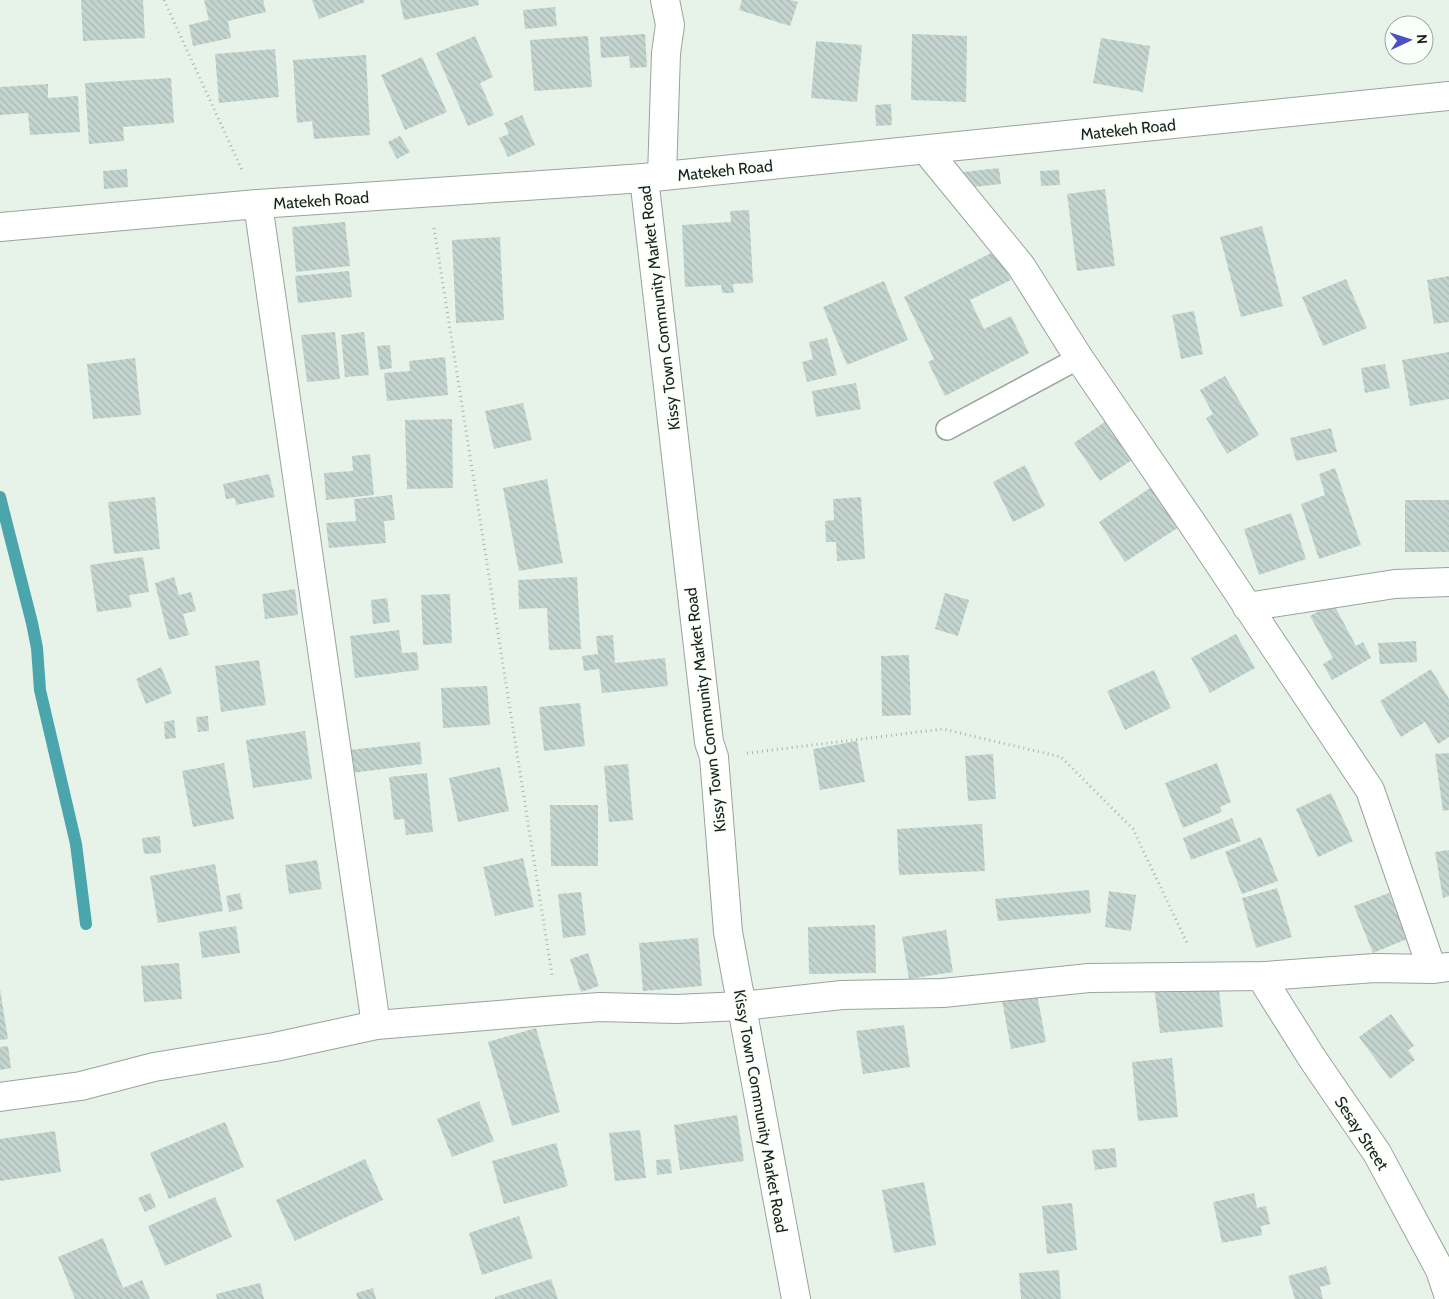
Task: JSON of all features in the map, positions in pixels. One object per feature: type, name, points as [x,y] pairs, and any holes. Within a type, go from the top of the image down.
[{"type":"street","name":"Kissy Town Community Market Road","points":[[681,0],[668,12],[666,53],[653,177],[709,742],[714,756],[728,932],[796,1299]]},
{"type":"street","name":"Matekeh Road","points":[[0,227],[258,204],[653,177],[1449,96]]},
{"type":"street","points":[[0,1097],[81,1086],[154,1067],[275,1047],[376,1025],[558,1010],[600,1008],[676,1009],[742,1006],[842,995],[943,993],[1089,978],[1265,976],[1375,968],[1440,968],[1370,790],[1196,529],[1079,358],[1021,266],[926,150]]},
{"type":"street","points":[[258,204],[376,1025]]},
{"type":"street","points":[[1248,607],[1396,584],[1449,582]]},
{"type":"street","name":"Sesay Street","points":[[1265,976],[1266,985],[1312,1058],[1377,1153],[1440,1270],[1449,1297]]},
{"type":"lane","points":[[947,428],[1079,358]]},
{"type":"path","points":[[164,0],[258,204]]},
{"type":"path","points":[[428,193],[558,1010]]},
{"type":"path","points":[[714,756],[943,729],[1061,758],[1133,829],[1203,976]]},
{"type":"building","points":[[81,0],[143,0],[145,38],[83,41]]},
{"type":"building","points":[[204,0],[263,0],[266,12],[228,21],[231,38],[193,46],[189,25],[209,20]]},
{"type":"building","points":[[312,0],[364,0],[365,2],[319,19]]},
{"type":"building","points":[[400,0],[478,0],[479,5],[404,20]]},
{"type":"building","points":[[742,0],[791,0],[798,2],[790,26],[739,10]]},
{"type":"building","points":[[555,7],[557,26],[525,29],[523,10]]},
{"type":"building","points":[[645,34],[647,67],[630,68],[629,56],[601,58],[600,37]]},
{"type":"building","points":[[912,34],[967,36],[966,102],[911,100]]},
{"type":"building","points":[[475,36],[493,77],[480,83],[494,115],[468,126],[436,53]]},
{"type":"building","points":[[588,36],[592,87],[534,91],[530,40]]},
{"type":"building","points":[[1101,38],[1150,46],[1143,92],[1093,83]]},
{"type":"building","points":[[816,41],[862,45],[857,102],[811,98]]},
{"type":"building","points":[[275,49],[279,97],[219,103],[215,54]]},
{"type":"building","points":[[366,55],[370,135],[314,139],[312,121],[297,123],[293,60]]},
{"type":"building","points":[[422,57],[447,112],[405,130],[381,75]]},
{"type":"building","points":[[171,78],[174,123],[123,127],[124,141],[89,144],[85,83]]},
{"type":"building","points":[[48,84],[48,98],[78,96],[80,132],[30,135],[28,113],[0,115],[0,87]]},
{"type":"building","points":[[891,104],[892,125],[876,126],[875,105]]},
{"type":"building","points":[[522,115],[535,145],[508,157],[499,138],[509,134],[504,123]]},
{"type":"building","points":[[400,136],[410,152],[397,159],[388,142]]},
{"type":"building","points":[[999,168],[1001,184],[964,188],[963,172]]},
{"type":"building","points":[[127,169],[128,187],[104,189],[103,171]]},
{"type":"building","points":[[1059,170],[1060,185],[1041,186],[1040,171]]},
{"type":"building","points":[[1105,189],[1115,266],[1077,271],[1067,194]]},
{"type":"building","points":[[749,210],[753,283],[733,284],[734,293],[722,293],[721,285],[685,287],[682,225],[731,222],[730,211]]},
{"type":"building","points":[[345,222],[350,266],[296,272],[292,227]]},
{"type":"building","points":[[1262,226],[1283,306],[1241,317],[1220,237]]},
{"type":"building","points":[[500,237],[504,320],[456,323],[452,240]]},
{"type":"building","points":[[997,250],[1011,280],[970,300],[984,329],[1011,316],[1029,353],[945,396],[928,362],[934,359],[904,297]]},
{"type":"building","points":[[349,271],[352,297],[298,303],[295,276]]},
{"type":"building","points":[[1449,276],[1449,322],[1434,324],[1427,280]]},
{"type":"building","points":[[1346,279],[1367,328],[1323,346],[1302,297]]},
{"type":"building","points":[[884,281],[908,340],[847,365],[823,307]]},
{"type":"building","points":[[1194,311],[1203,354],[1181,359],[1172,315]]},
{"type":"building","points":[[335,332],[340,379],[307,382],[301,335]]},
{"type":"building","points":[[364,332],[369,375],[345,377],[341,335]]},
{"type":"building","points":[[827,338],[837,375],[807,382],[802,362],[813,359],[809,342]]},
{"type":"building","points":[[390,345],[392,368],[380,370],[377,346]]},
{"type":"building","points":[[1449,352],[1449,399],[1410,406],[1402,360]]},
{"type":"building","points":[[445,357],[448,395],[387,401],[384,373],[410,371],[409,361]]},
{"type":"building","points":[[135,358],[141,415],[93,419],[87,364]]},
{"type":"building","points":[[1385,364],[1390,388],[1365,393],[1361,368]]},
{"type":"building","points":[[1225,376],[1259,435],[1227,454],[1206,418],[1213,414],[1200,390]]},
{"type":"building","points":[[856,383],[861,409],[816,417],[812,391]]},
{"type":"building","points":[[523,403],[532,440],[494,449],[485,411]]},
{"type":"building","points":[[452,419],[453,488],[407,489],[405,420]]},
{"type":"building","points":[[1109,419],[1135,458],[1100,481],[1074,443]]},
{"type":"building","points":[[1331,428],[1337,452],[1296,461],[1290,438]]},
{"type":"building","points":[[370,454],[374,495],[326,500],[324,473],[353,471],[352,456]]},
{"type":"building","points":[[1025,465],[1045,506],[1013,522],[993,482]]},
{"type":"building","points":[[1335,468],[1361,545],[1319,559],[1301,504],[1325,495],[1319,474]]},
{"type":"building","points":[[269,474],[275,497],[236,505],[235,498],[226,499],[223,484]]},
{"type":"building","points":[[547,479],[563,563],[519,571],[503,488]]},
{"type":"building","points":[[1153,486],[1179,527],[1125,562],[1099,522]]},
{"type":"building","points":[[392,495],[395,520],[384,521],[386,543],[329,548],[326,523],[356,521],[354,499]]},
{"type":"building","points":[[155,497],[160,549],[114,554],[108,502]]},
{"type":"building","points":[[861,497],[865,559],[837,561],[836,542],[826,542],[825,521],[834,520],[833,499]]},
{"type":"building","points":[[1405,500],[1449,500],[1449,552],[1405,552]]},
{"type":"building","points":[[1291,513],[1306,559],[1259,575],[1244,529]]},
{"type":"building","points":[[143,557],[149,592],[129,595],[132,607],[97,612],[90,565]]},
{"type":"building","points":[[174,577],[179,595],[191,592],[196,611],[183,614],[189,635],[169,640],[155,583]]},
{"type":"building","points":[[577,577],[581,649],[549,650],[547,608],[519,609],[518,580]]},
{"type":"building","points":[[295,589],[298,615],[265,619],[262,594]]},
{"type":"building","points":[[945,593],[969,600],[958,636],[935,629]]},
{"type":"building","points":[[450,594],[452,643],[423,645],[421,595]]},
{"type":"building","points":[[387,598],[390,622],[373,624],[371,600]]},
{"type":"building","points":[[1333,603],[1356,646],[1363,642],[1371,658],[1332,680],[1323,664],[1333,658],[1310,616]]},
{"type":"building","points":[[399,630],[402,653],[417,652],[419,670],[355,678],[350,636]]},
{"type":"building","points":[[1236,634],[1255,668],[1210,693],[1191,658]]},
{"type":"building","points":[[613,635],[615,663],[665,658],[668,686],[602,693],[599,669],[584,671],[582,656],[598,654],[596,636]]},
{"type":"building","points":[[1416,641],[1417,662],[1380,664],[1378,643]]},
{"type":"building","points":[[909,655],[911,715],[882,716],[881,656]]},
{"type":"building","points":[[259,660],[266,705],[221,712],[215,666]]},
{"type":"building","points":[[161,667],[172,693],[146,704],[136,679]]},
{"type":"building","points":[[1431,669],[1449,699],[1449,737],[1438,744],[1425,722],[1401,737],[1380,701]]},
{"type":"building","points":[[1154,670],[1171,708],[1125,730],[1107,691]]},
{"type":"building","points":[[487,686],[490,725],[443,728],[441,688]]},
{"type":"building","points":[[580,703],[585,746],[544,751],[539,707]]},
{"type":"building","points":[[208,716],[209,731],[198,732],[196,717]]},
{"type":"building","points":[[174,720],[176,738],[165,739],[164,722]]},
{"type":"building","points":[[305,731],[312,779],[253,788],[246,740]]},
{"type":"building","points":[[857,741],[865,782],[820,790],[813,749]]},
{"type":"building","points":[[420,742],[422,764],[352,773],[349,750]]},
{"type":"building","points":[[1449,753],[1449,810],[1443,811],[1435,754]]},
{"type":"building","points":[[993,754],[996,799],[968,801],[965,756]]},
{"type":"building","points":[[224,763],[234,819],[193,827],[182,771]]},
{"type":"building","points":[[1217,763],[1231,802],[1220,807],[1222,812],[1183,828],[1165,783]]},
{"type":"building","points":[[628,764],[633,820],[609,822],[604,766]]},
{"type":"building","points":[[500,767],[509,811],[458,822],[449,778]]},
{"type":"building","points":[[427,773],[433,832],[406,835],[404,819],[394,820],[389,777]]},
{"type":"building","points":[[1331,793],[1353,841],[1318,857],[1296,809]]},
{"type":"building","points":[[550,805],[598,805],[598,866],[551,866]]},
{"type":"building","points":[[1232,818],[1241,841],[1191,860],[1183,838]]},
{"type":"building","points":[[982,824],[985,871],[899,875],[897,829]]},
{"type":"building","points":[[160,836],[161,853],[144,854],[142,838]]},
{"type":"building","points":[[1261,837],[1278,881],[1242,894],[1225,852]]},
{"type":"building","points":[[1449,850],[1449,896],[1443,898],[1435,852]]},
{"type":"building","points":[[523,858],[534,907],[495,916],[483,867]]},
{"type":"building","points":[[317,860],[322,889],[289,894],[285,865]]},
{"type":"building","points":[[215,864],[223,911],[158,923],[150,876]]},
{"type":"building","points":[[1277,888],[1292,937],[1256,948],[1242,898]]},
{"type":"building","points":[[1089,890],[1091,913],[998,921],[995,899]]},
{"type":"building","points":[[1109,891],[1136,895],[1131,931],[1105,927]]},
{"type":"building","points":[[581,892],[586,935],[563,938],[558,894]]},
{"type":"building","points":[[240,893],[243,909],[229,912],[226,896]]},
{"type":"building","points":[[1389,893],[1407,939],[1373,953],[1354,906]]},
{"type":"building","points":[[875,925],[876,973],[809,974],[808,927]]},
{"type":"building","points":[[236,926],[240,953],[202,958],[199,932]]},
{"type":"building","points":[[946,930],[953,972],[909,979],[902,937]]},
{"type":"building","points":[[698,938],[702,986],[643,991],[639,943]]},
{"type":"building","points":[[588,953],[599,986],[581,992],[570,959]]},
{"type":"building","points":[[179,963],[182,999],[144,1002],[141,966]]},
{"type":"building","points":[[1218,980],[1223,1027],[1160,1033],[1154,987]]},
{"type":"building","points":[[0,989],[8,1039],[0,1040]]},
{"type":"building","points":[[1036,989],[1046,1042],[1011,1049],[1001,995]]},
{"type":"building","points":[[1391,1014],[1414,1046],[1408,1050],[1415,1060],[1390,1079],[1359,1037]]},
{"type":"building","points":[[904,1025],[910,1067],[863,1074],[856,1031]]},
{"type":"building","points":[[536,1028],[560,1112],[512,1126],[488,1042]]},
{"type":"building","points":[[8,1046],[11,1068],[0,1070],[0,1047]]},
{"type":"building","points":[[1172,1058],[1178,1117],[1138,1121],[1132,1062]]},
{"type":"building","points":[[479,1101],[494,1141],[452,1157],[437,1119]]},
{"type":"building","points":[[737,1115],[744,1161],[680,1170],[674,1125]]},
{"type":"building","points":[[225,1122],[244,1167],[169,1199],[150,1153]]},
{"type":"building","points":[[640,1130],[646,1178],[615,1181],[609,1133]]},
{"type":"building","points":[[55,1131],[61,1172],[0,1181],[0,1139]]},
{"type":"building","points":[[556,1143],[568,1186],[504,1204],[492,1161]]},
{"type":"building","points":[[1115,1148],[1117,1167],[1095,1170],[1092,1150]]},
{"type":"building","points":[[365,1159],[383,1200],[295,1241],[276,1200]]},
{"type":"building","points":[[670,1159],[672,1173],[657,1175],[656,1160]]},
{"type":"building","points":[[924,1182],[936,1245],[894,1253],[882,1190]]},
{"type":"building","points":[[150,1193],[156,1207],[145,1212],[138,1198]]},
{"type":"building","points":[[1254,1193],[1257,1208],[1266,1206],[1270,1224],[1261,1226],[1262,1235],[1222,1243],[1213,1202]]},
{"type":"building","points":[[215,1197],[232,1237],[165,1266],[148,1226]]},
{"type":"building","points":[[1072,1203],[1077,1250],[1047,1254],[1042,1206]]},
{"type":"building","points":[[519,1216],[533,1258],[482,1275],[469,1233]]},
{"type":"building","points":[[103,1238],[123,1288],[142,1280],[150,1299],[75,1299],[58,1257]]},
{"type":"building","points":[[1326,1266],[1331,1284],[1320,1287],[1323,1299],[1295,1299],[1288,1276]]},
{"type":"building","points":[[1059,1270],[1061,1299],[1021,1299],[1019,1273]]},
{"type":"building","points":[[551,1279],[558,1299],[495,1299],[495,1297]]},
{"type":"building","points":[[260,1283],[264,1299],[217,1299],[216,1294]]},
{"type":"building","points":[[373,1288],[376,1299],[358,1299],[356,1293]]},
{"type":"waterway","points":[[0,497],[32,623],[37,648],[40,690],[76,844],[86,924]]}]
